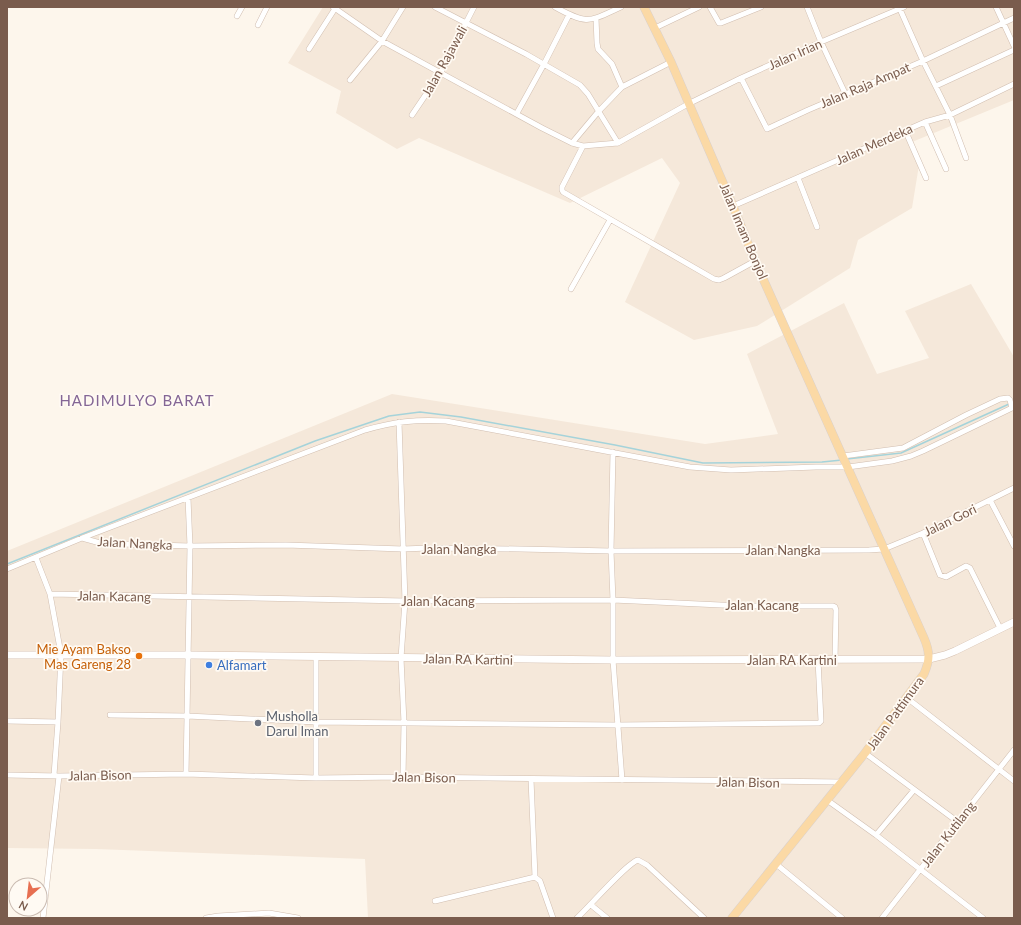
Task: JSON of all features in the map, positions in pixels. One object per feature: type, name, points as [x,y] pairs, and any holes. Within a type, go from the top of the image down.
[{"type":"main road","name":"Jalan Imam Bonjol","points":[[644,7],[671,62],[755,261],[843,456]]},
{"type":"main road","points":[[843,456],[927,645],[929,659]]},
{"type":"main road","name":"Jalan RA Kartini","points":[[7,655],[189,655],[613,660],[929,659],[945,655],[1014,622]]},
{"type":"main road","name":"Jalan Pattimura","points":[[732,918],[865,753],[907,698],[924,674],[929,659]]},
{"type":"street","points":[[237,16],[242,7]]},
{"type":"street","points":[[258,25],[267,7]]},
{"type":"street","points":[[309,49],[335,7],[382,40],[572,143],[583,146],[618,143],[588,94],[580,84],[435,7]]},
{"type":"street","points":[[350,80],[382,40],[403,7]]},
{"type":"street","name":"Jalan Rajawali","points":[[412,115],[441,72],[474,7]]},
{"type":"street","points":[[555,7],[569,15],[585,20],[596,18],[621,7]]},
{"type":"street","points":[[655,28],[699,7]]},
{"type":"street","points":[[710,7],[721,24],[761,7]]},
{"type":"street","points":[[807,7],[821,42],[845,93]]},
{"type":"street","points":[[996,7],[1014,46]]},
{"type":"street","points":[[901,8],[923,61],[950,115],[966,158]]},
{"type":"street","name":"Jalan Irian","points":[[618,143],[688,104],[741,78],[901,8]]},
{"type":"street","points":[[517,113],[569,15]]},
{"type":"street","points":[[596,18],[598,49],[614,67],[622,87]]},
{"type":"street","name":"Jalan Raja Ampat","points":[[741,78],[767,129],[845,93],[923,61],[1014,18]]},
{"type":"street","points":[[936,86],[1014,50]]},
{"type":"street","points":[[572,143],[598,112],[622,87],[671,62]]},
{"type":"street","name":"Jalan Merdeka","points":[[733,206],[905,130],[925,122],[950,115],[1014,84]]},
{"type":"street","points":[[925,122],[946,169]]},
{"type":"street","points":[[905,130],[926,178]]},
{"type":"street","points":[[583,146],[562,190],[563,192],[714,279],[719,280],[724,278],[755,261]]},
{"type":"street","points":[[798,178],[817,227]]},
{"type":"street","points":[[571,289],[610,220]]},
{"type":"street","points":[[843,456],[903,448],[1000,399],[1007,398],[1010,400],[1012,407]]},
{"type":"street","name":"Jalan Nangka","points":[[82,538],[365,430],[399,422],[418,420],[446,421],[704,469],[731,470],[816,466],[848,467],[892,461],[911,456],[942,443],[1012,407]]},
{"type":"street","points":[[399,422],[403,498],[405,601],[401,658],[404,723],[403,777]]},
{"type":"street","points":[[613,452],[610,551],[613,600],[613,660],[622,780]]},
{"type":"street","name":"Jalan Gori","points":[[884,549],[923,533],[1014,488]]},
{"type":"street","points":[[186,774],[190,597],[188,498]]},
{"type":"street","points":[[990,500],[1014,546]]},
{"type":"street","points":[[923,533],[940,575],[946,577],[966,566],[970,568],[1000,628]]},
{"type":"street","points":[[7,569],[82,538]]},
{"type":"street","name":"Jalan Nangka","points":[[82,538],[100,543],[119,544],[190,546],[286,545],[403,549],[610,551],[884,549]]},
{"type":"street","points":[[36,558],[50,594],[61,654],[56,776],[43,918]]},
{"type":"street","name":"Jalan Kacang","points":[[50,594],[405,601],[613,600],[742,606],[833,606],[836,610],[835,660]]},
{"type":"street","points":[[316,657],[316,778]]},
{"type":"street","points":[[110,715],[187,716],[316,722],[404,723],[617,725],[819,723],[821,721],[818,660]]},
{"type":"street","points":[[907,698],[1014,781]]},
{"type":"street","points":[[7,721],[58,722]]},
{"type":"street","name":"Jalan Kutilang","points":[[882,918],[1014,750]]},
{"type":"street","points":[[865,753],[958,822]]},
{"type":"street","name":"Jalan Bison","points":[[7,775],[56,776],[186,774],[316,778],[403,777],[841,782]]},
{"type":"street","points":[[531,779],[534,877]]},
{"type":"street","points":[[876,835],[914,790]]},
{"type":"street","points":[[827,800],[876,835],[984,918]]},
{"type":"street","points":[[577,918],[620,874],[634,861],[638,860],[647,866],[704,918]]},
{"type":"street","points":[[776,864],[842,918]]},
{"type":"street","points":[[435,901],[534,877],[540,881],[553,918]]},
{"type":"street","points":[[591,905],[607,918]]},
{"type":"street","points":[[206,918],[218,916],[269,914],[298,918]]},
{"type":"shaded area","points":[[323,7],[1014,7],[1014,100],[912,142],[919,165],[912,208],[858,240],[850,268],[757,326],[694,340],[625,302],[680,183],[662,158],[570,203],[419,138],[397,149],[336,113],[341,91],[288,63]]},
{"type":"shaded area","points":[[971,284],[1014,357],[1014,918],[368,918],[365,859],[96,849],[7,848],[7,551],[392,394],[705,444],[778,434],[747,354],[844,303],[877,374],[929,358],[905,311]]},
{"type":"waterway","points":[[847,459],[901,453],[1009,404]]},
{"type":"waterway","points":[[7,564],[315,441],[389,416],[420,412],[461,417],[615,445],[703,463],[822,462],[842,460]]},
{"type":"place","name":"Mie Ayam Bakso Mas Gareng 28","points":[[139,656]]},
{"type":"place","name":"Alfamart","points":[[209,665]]},
{"type":"place","name":"Musholla Darul Iman","points":[[258,723]]},
{"type":"district","name":"HADIMULYO BARAT","points":[[137,400]]}]
